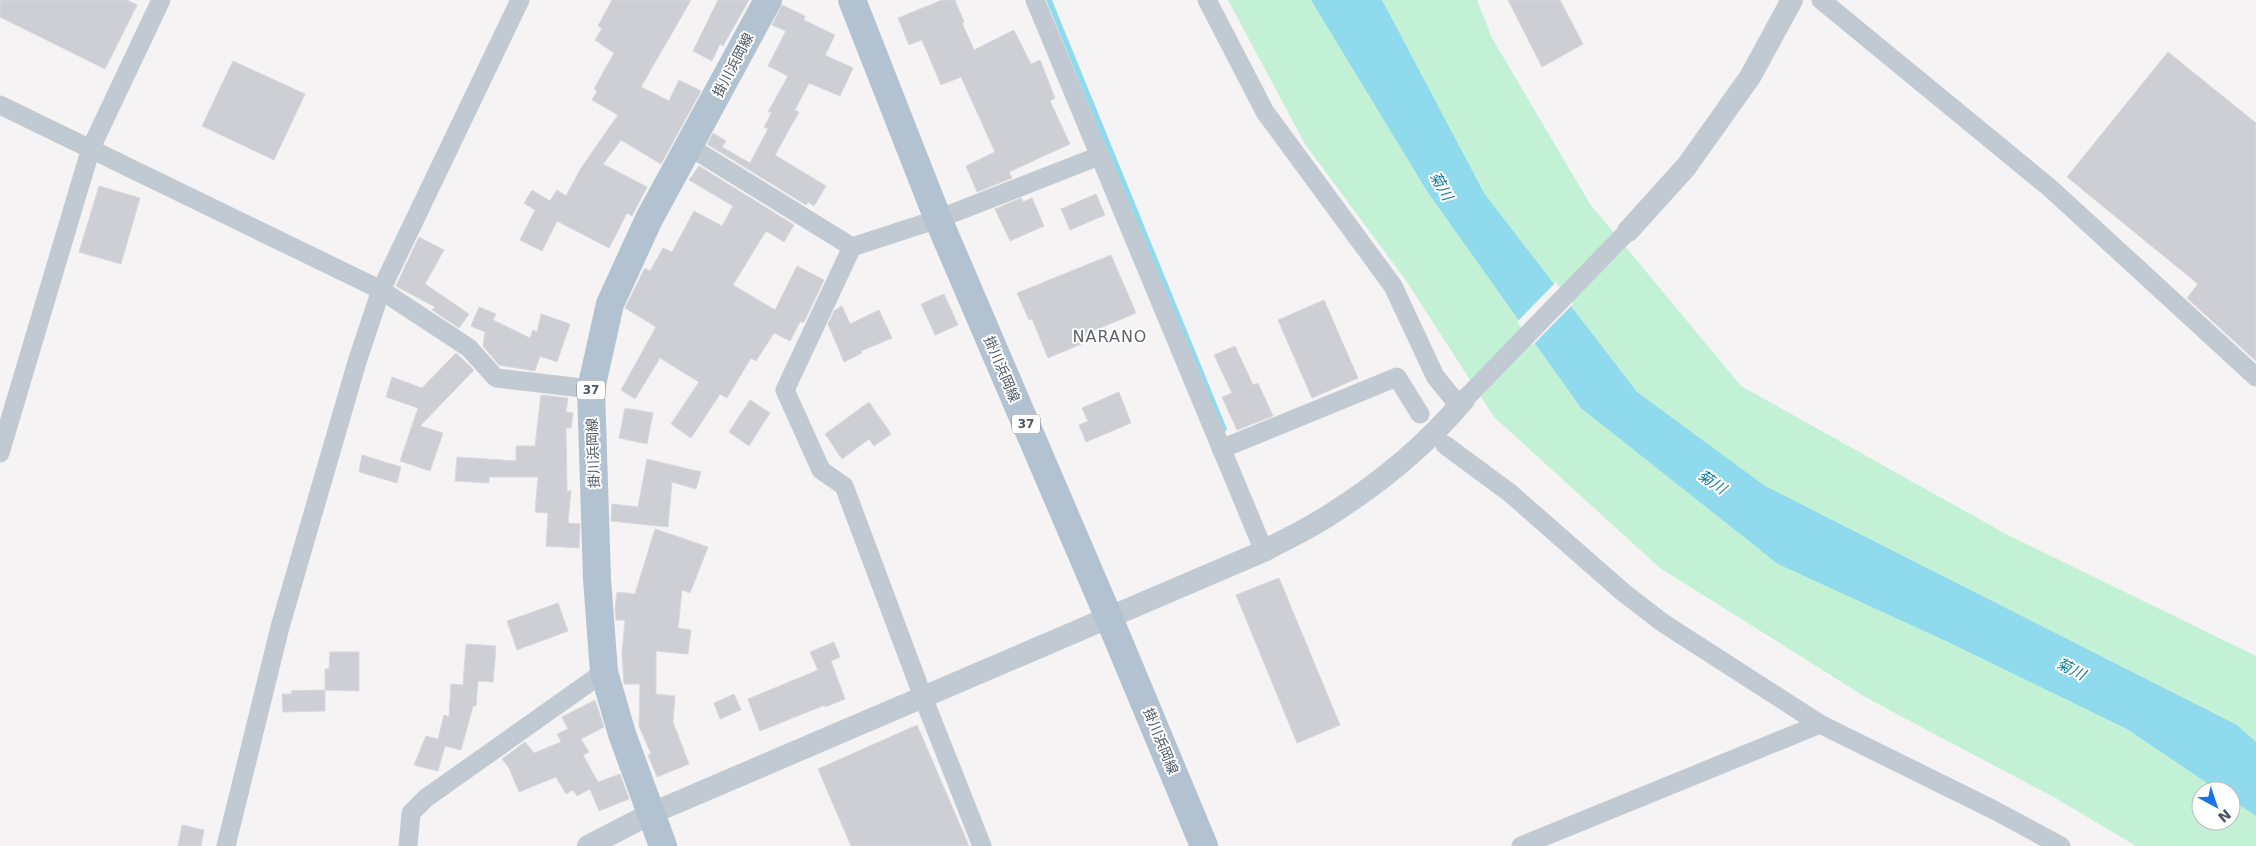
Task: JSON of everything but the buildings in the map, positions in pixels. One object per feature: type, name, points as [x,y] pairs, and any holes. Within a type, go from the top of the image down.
[{"type":"main road","name":"掛川浜岡線","points":[[663,846],[622,734],[604,672],[597,579],[591,389],[610,304],[649,219],[690,147],[768,0]]},
{"type":"main road","name":"掛川浜岡線","points":[[852,0],[938,219],[1109,618],[1204,846]]},
{"type":"street","points":[[0,453],[91,148],[161,0]]},
{"type":"street","points":[[226,846],[280,627],[357,362],[381,290],[520,0]]},
{"type":"street","points":[[1035,0],[1264,551]]},
{"type":"street","points":[[1207,0],[1265,112],[1393,286],[1435,376],[1462,403]]},
{"type":"street","points":[[588,846],[650,814],[1264,551],[1331,514],[1377,481],[1431,436],[1628,231],[1686,166],[1750,77],[1792,0]]},
{"type":"street","points":[[1821,0],[2050,188],[2256,377]]},
{"type":"street","points":[[0,104],[381,290],[469,348],[496,378],[591,389]]},
{"type":"street","points":[[690,147],[852,247]]},
{"type":"street","points":[[982,846],[844,486],[821,470],[785,390],[852,247],[938,219],[1099,156]]},
{"type":"street","points":[[1222,449],[1397,377],[1420,414]]},
{"type":"street","points":[[1445,445],[1510,493],[1624,593],[1664,623],[1820,724],[1994,810],[2061,846]]},
{"type":"street","points":[[408,846],[411,813],[426,798],[604,672]]},
{"type":"street","points":[[1521,846],[1820,724]]},
{"type":"green space","points":[[1228,0],[1477,0],[1492,38],[1590,204],[1741,386],[2008,535],[2256,656],[2256,846],[2136,846],[2057,799],[1867,698],[1660,568],[1494,417],[1407,282],[1305,144]]},
{"type":"water","name":"菊川","points":[[1311,0],[1382,0],[1484,193],[1637,392],[1765,486],[2237,725],[2256,742],[2256,816],[2241,806],[2241,781],[2204,781],[2127,729],[1946,641],[1778,564],[1581,408],[1427,191]]},
{"type":"pier","points":[[1556,282],[1573,304],[1533,345],[1517,322]]},
{"type":"waterway","points":[[1049,0],[1224,429]]},
{"type":"district","name":"NARANO","points":[[1110,336]]}]
